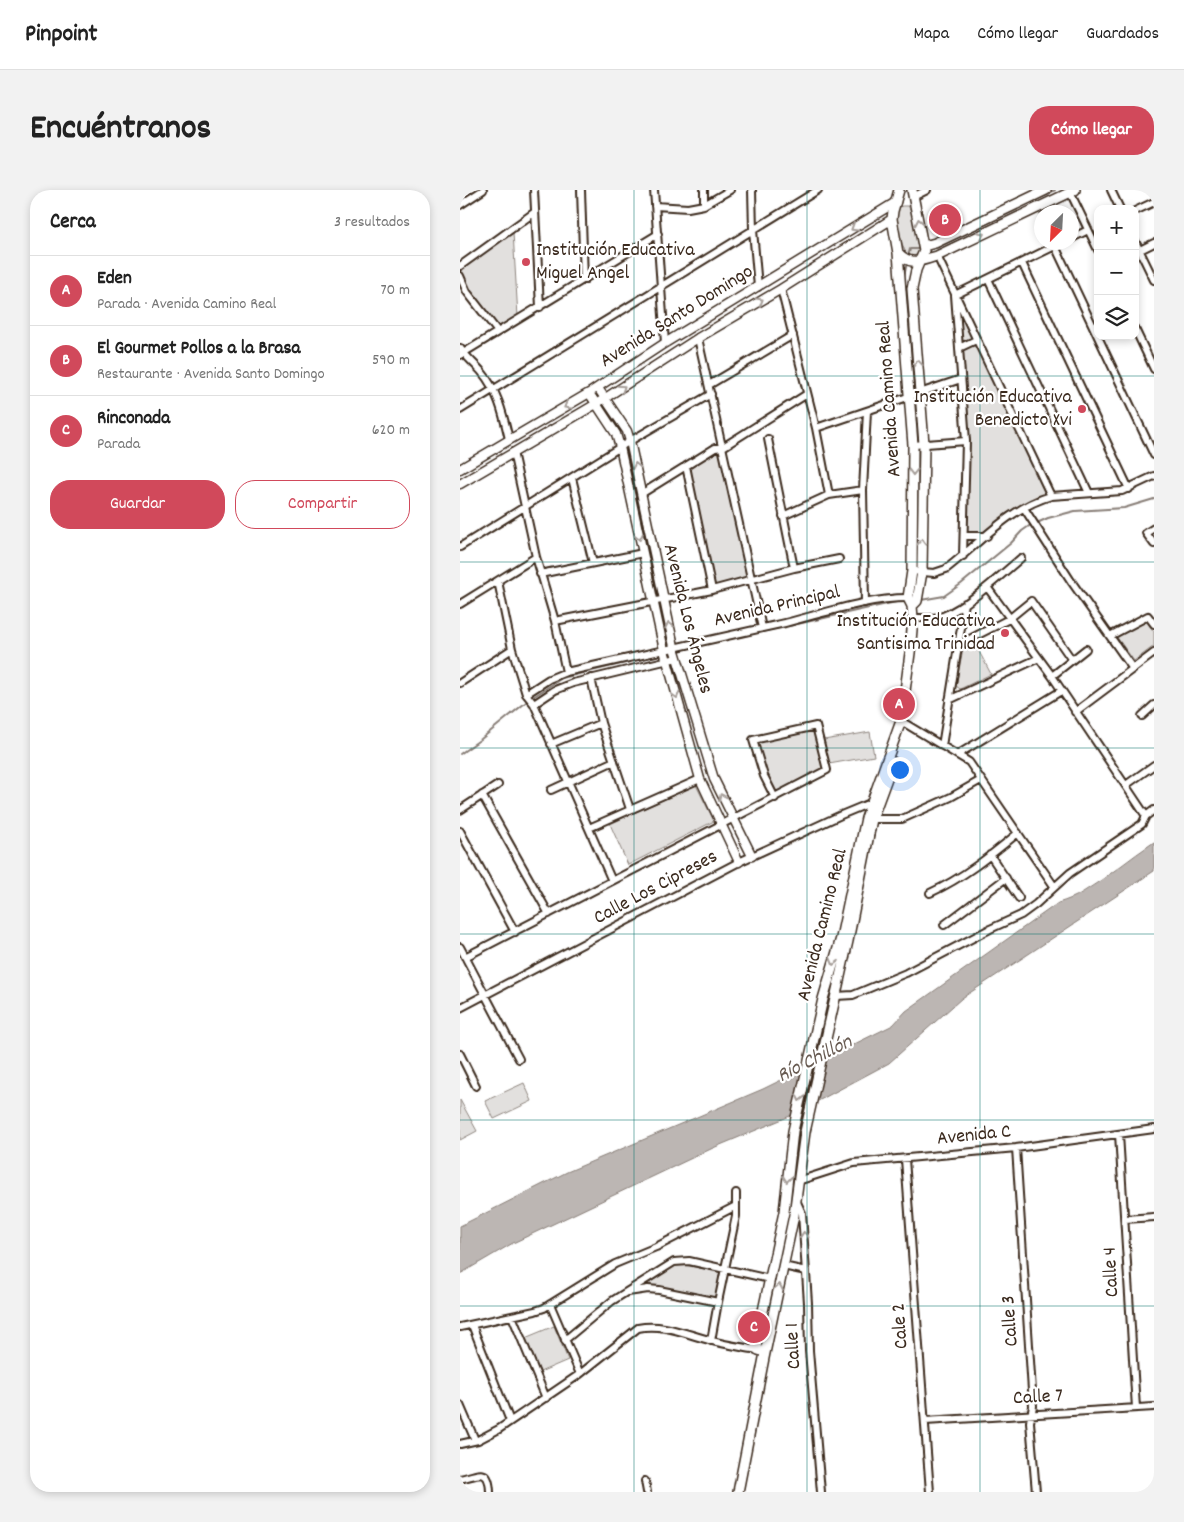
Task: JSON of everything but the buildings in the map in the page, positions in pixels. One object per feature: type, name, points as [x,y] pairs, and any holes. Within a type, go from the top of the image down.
[{"type":"main road","name":"Avenida Camino Real","points":[[762,1351],[756,1344],[784,1212],[793,1131],[823,999],[841,938],[870,804],[901,721],[912,645],[910,602],[913,445],[898,253],[892,219],[899,190]]},
{"type":"main road","points":[[924,246],[935,243],[1046,190]]},
{"type":"main road","points":[[898,253],[910,262],[937,256],[1073,191]]},
{"type":"main road","name":"Avenida Camino Real","points":[[910,602],[917,601],[922,572],[924,444],[912,289],[916,270],[922,260],[924,246],[914,192]]},
{"type":"main road","name":"Avenida Santo Domingo","points":[[896,202],[914,192]]},
{"type":"main road","name":"Avenida Camino Real","points":[[762,1351],[794,1215],[806,1132],[872,819],[895,755],[898,731]]},
{"type":"main road","points":[[738,1492],[762,1351]]},
{"type":"street","points":[[460,205],[484,190]]},
{"type":"street","points":[[534,190],[540,307]]},
{"type":"street","points":[[581,190],[584,280]]},
{"type":"street","points":[[654,190],[665,343]]},
{"type":"street","points":[[704,190],[704,205]]},
{"type":"street","points":[[655,206],[688,208],[704,205],[730,190]]},
{"type":"street","points":[[752,190],[758,287]]},
{"type":"street","points":[[460,410],[818,190]]},
{"type":"street","points":[[914,192],[927,190]]},
{"type":"street","points":[[1111,190],[1118,205]]},
{"type":"street","points":[[1073,191],[1094,242]]},
{"type":"street","name":"Avenida Santo Domingo","points":[[460,468],[598,388],[665,343],[896,202]]},
{"type":"street","points":[[1139,209],[1154,202]]},
{"type":"street","points":[[460,266],[536,212]]},
{"type":"street","name":"Avenida Santo Domingo","points":[[460,484],[606,398],[698,338],[781,289],[892,219]]},
{"type":"street","points":[[1079,234],[1088,230]]},
{"type":"street","points":[[509,439],[499,400],[493,389],[481,371],[461,352],[540,307],[658,234]]},
{"type":"street","points":[[1154,243],[1140,250],[1154,280]]},
{"type":"street","points":[[955,295],[1047,250]]},
{"type":"street","points":[[1057,250],[1154,455]]},
{"type":"street","points":[[937,256],[1051,496]]},
{"type":"street","points":[[1022,263],[1129,488]]},
{"type":"street","points":[[460,276],[467,292],[498,332]]},
{"type":"street","points":[[988,279],[1089,493]]},
{"type":"street","points":[[781,289],[816,428],[829,496]]},
{"type":"street","points":[[955,295],[966,441],[963,556]]},
{"type":"street","points":[[709,385],[793,335]]},
{"type":"street","points":[[698,338],[762,628]]},
{"type":"street","points":[[1139,338],[1153,366]]},
{"type":"street","points":[[959,348],[976,340]]},
{"type":"street","points":[[816,428],[961,379]]},
{"type":"street","name":"Avenida Los Ángeles","points":[[598,388],[627,431],[674,648],[714,779],[752,856]]},
{"type":"street","name":"Avenida Los Ángeles","points":[[589,393],[616,434],[666,660],[700,779],[739,862]]},
{"type":"street","points":[[460,547],[526,508],[630,441],[711,394]]},
{"type":"street","points":[[641,494],[715,448],[723,447],[807,394]]},
{"type":"street","points":[[865,603],[863,490],[867,411]]},
{"type":"street","points":[[768,439],[794,568]]},
{"type":"street","points":[[913,445],[966,441]]},
{"type":"street","points":[[513,452],[540,574],[555,621],[566,672]]},
{"type":"street","points":[[686,466],[712,590]]},
{"type":"street","points":[[912,572],[940,572],[946,569],[1004,520],[1042,499],[1051,496],[1122,491],[1154,476]]},
{"type":"street","points":[[572,478],[593,563]]},
{"type":"street","points":[[783,516],[829,496],[863,490]]},
{"type":"street","points":[[1024,508],[1071,581],[1133,669]]},
{"type":"street","points":[[1154,528],[1146,533],[1154,544]]},
{"type":"street","points":[[964,536],[987,536]]},
{"type":"street","points":[[540,574],[643,553]]},
{"type":"street","points":[[460,604],[536,557]]},
{"type":"street","points":[[912,618],[942,616],[965,603],[987,587],[1021,558]]},
{"type":"street","points":[[555,621],[712,590],[794,568],[839,559]]},
{"type":"street","points":[[498,581],[512,649],[526,694],[534,704],[612,881]]},
{"type":"street","points":[[987,587],[1052,676],[1146,816]]},
{"type":"street","name":"Avenida Principal","points":[[526,694],[549,679],[566,672],[865,603],[898,598],[910,602]]},
{"type":"street","points":[[958,646],[1009,619],[1031,602],[1072,660]]},
{"type":"street","points":[[942,746],[965,603]]},
{"type":"street","points":[[1110,636],[1148,616],[1154,624]]},
{"type":"street","points":[[460,683],[512,649]]},
{"type":"street","points":[[1052,676],[1086,650]]},
{"type":"street","points":[[1075,712],[1154,654]]},
{"type":"street","points":[[534,704],[555,690],[573,683],[677,658]]},
{"type":"street","points":[[949,700],[1039,658]]},
{"type":"street","points":[[591,678],[602,723],[630,809]]},
{"type":"street","points":[[957,755],[1061,691]]},
{"type":"street","points":[[1142,716],[1154,705]]},
{"type":"street","points":[[901,721],[969,762],[1054,886]]},
{"type":"street","points":[[552,744],[602,723]]},
{"type":"street","points":[[466,957],[721,824],[775,798],[827,770],[816,726],[753,740],[764,776],[775,798]]},
{"type":"street","points":[[551,790],[614,760]]},
{"type":"street","points":[[1126,785],[1154,765]]},
{"type":"street","points":[[589,828],[700,779]]},
{"type":"street","points":[[872,819],[902,819],[951,797],[981,780]]},
{"type":"street","points":[[460,810],[498,785]]},
{"type":"street","points":[[482,795],[549,914]]},
{"type":"street","name":"Calle Los Cipreses","points":[[460,1008],[739,862],[841,815],[870,804]]},
{"type":"street","points":[[835,999],[853,995],[926,964],[990,929],[1021,915],[1070,873],[1142,824],[1146,816],[1154,810]]},
{"type":"street","points":[[460,831],[515,932]]},
{"type":"street","points":[[930,893],[950,884],[1018,833]]},
{"type":"street","points":[[990,855],[1019,898]]},
{"type":"street","points":[[944,925],[1006,878]]},
{"type":"street","points":[[460,947],[519,1059]]},
{"type":"street","points":[[460,1054],[476,1086]]},
{"type":"street","name":"Avenida C","points":[[798,1181],[854,1163],[1016,1148],[1154,1128]]},
{"type":"street","name":"Calle 4","points":[[1119,1134],[1136,1408]]},
{"type":"street","name":"Calle 3","points":[[1016,1148],[1033,1406],[1030,1422],[1036,1492]]},
{"type":"street","name":"Cale 2","points":[[905,1158],[930,1492]]},
{"type":"street","points":[[711,1341],[736,1216],[736,1193]]},
{"type":"street","name":"Calle 1","points":[[796,1200],[802,1213],[809,1351],[821,1492]]},
{"type":"street","points":[[460,1327],[535,1312],[615,1264],[656,1247],[736,1206]]},
{"type":"street","points":[[1125,1219],[1154,1217]]},
{"type":"street","points":[[565,1340],[612,1301],[674,1262],[689,1261],[770,1279]]},
{"type":"street","points":[[783,1266],[806,1271]]},
{"type":"street","points":[[624,1293],[648,1289],[659,1290],[718,1302]]},
{"type":"street","points":[[550,1304],[580,1374]]},
{"type":"street","points":[[512,1316],[546,1398]]},
{"type":"street","points":[[472,1325],[510,1421]]},
{"type":"street","points":[[460,1444],[475,1440],[499,1429],[580,1374],[638,1328],[648,1326],[661,1327],[711,1341],[762,1351]]},
{"type":"street","points":[[460,1405],[475,1440]]},
{"type":"street","name":"Calle 7","points":[[925,1421],[1154,1407]]},
{"type":"street","points":[[460,1480],[482,1474],[487,1476],[490,1480],[490,1492]]},
{"type":"street","points":[[645,1481],[647,1492]]},
{"type":"shaded area","points":[[908,206],[911,210],[920,248],[918,253],[913,256],[909,256],[906,253],[899,234],[897,213],[898,208]]},
{"type":"shaded area","points":[[513,232],[518,317],[499,329],[470,290],[460,270]]},
{"type":"shaded area","points":[[959,310],[1046,493],[1007,514],[966,552],[970,443]]},
{"type":"shaded area","points":[[720,451],[748,579],[714,586],[689,467]]},
{"type":"shaded area","points":[[1146,620],[1154,632],[1154,646],[1134,661],[1116,636]]},
{"type":"shaded area","points":[[974,642],[991,674],[960,689],[956,686],[963,648]]},
{"type":"shaded area","points":[[814,731],[823,768],[775,794],[756,742]]},
{"type":"shaded area","points":[[870,732],[874,756],[829,764],[824,740]]},
{"type":"shaded area","points":[[696,785],[714,821],[628,865],[610,824]]},
{"type":"shaded area","points":[[1154,842],[1154,871],[962,998],[889,1063],[790,1116],[713,1148],[513,1243],[460,1274],[460,1226],[567,1172],[763,1089],[893,1025],[906,1011],[1058,903],[1068,900],[1092,886]]},
{"type":"shaded area","points":[[524,1083],[532,1101],[494,1119],[485,1101]]},
{"type":"shaded area","points":[[460,1100],[477,1131],[460,1140]]},
{"type":"shaded area","points":[[677,1265],[720,1272],[715,1298],[651,1286],[651,1280]]},
{"type":"shaded area","points":[[554,1326],[568,1360],[540,1372],[525,1338]]},
{"type":"waterway","points":[[1049,193],[1055,190]]},
{"type":"waterway","points":[[908,257],[910,249],[922,249]]},
{"type":"waterway","points":[[904,277],[907,262]]},
{"type":"waterway","points":[[912,373],[913,393]]},
{"type":"waterway","points":[[1037,523],[1075,511],[1124,508],[1154,499]]},
{"type":"waterway","points":[[921,600],[944,596],[1032,524]]},
{"type":"waterway","points":[[676,651],[896,602]]},
{"type":"waterway","points":[[460,754],[530,699],[562,678],[662,654]]},
{"type":"place","name":"El Gourmet Pollos a la Brasa","points":[[945,220]]},
{"type":"place","name":"Institución Educativa Miguel Angel","points":[[526,262]]},
{"type":"place","name":"Institución Educativa Benedicto Xvi","points":[[1082,409]]},
{"type":"place","name":"Institución Educativa Santisima Trinidad","points":[[1005,633]]},
{"type":"place","name":"Eden","points":[[899,704]]},
{"type":"place","name":"Rinconada","points":[[754,1327]]},
{"type":"water label","name":"Río Chillón","points":[[815,1060]]}]
